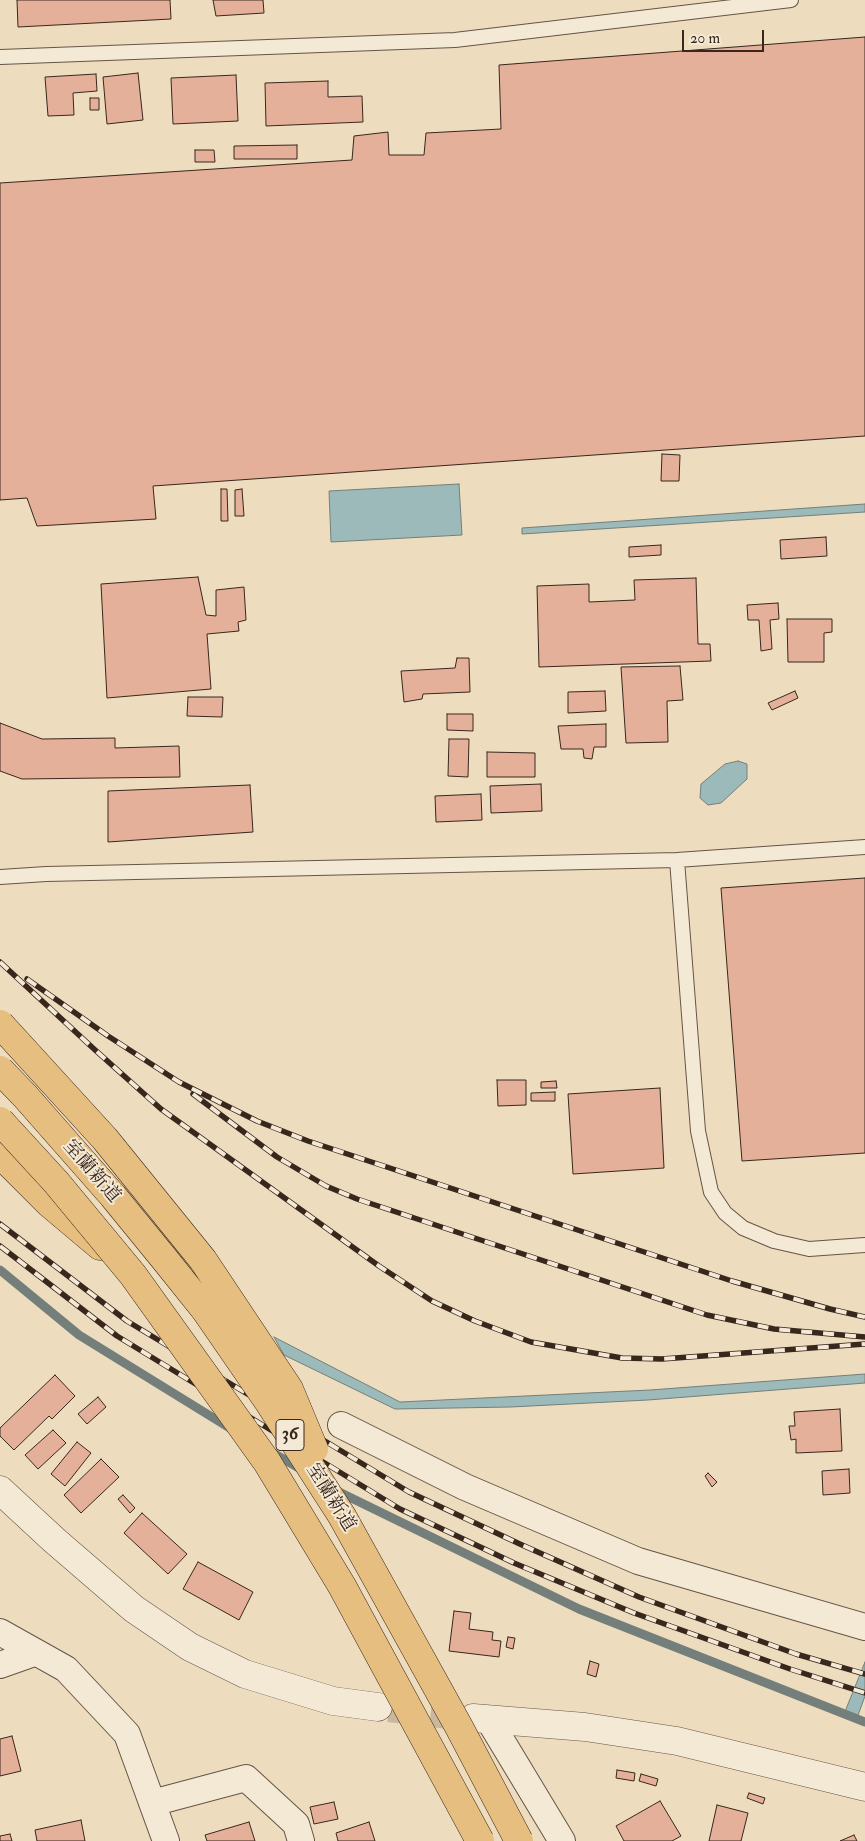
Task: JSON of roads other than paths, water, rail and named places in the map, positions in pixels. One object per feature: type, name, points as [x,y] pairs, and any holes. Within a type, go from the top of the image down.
[{"type":"highway","points":[[0,1024],[106,1139],[203,1260],[289,1390],[342,1516]]},
{"type":"highway","name":"室蘭新道","points":[[0,1070],[26,1096],[113,1196],[206,1311],[268,1401],[342,1516],[454,1718],[519,1841]]},
{"type":"highway","name":"室蘭新道","points":[[0,1121],[56,1182],[133,1275],[267,1462],[342,1586],[480,1841]]},
{"type":"highway","points":[[0,1154],[50,1204],[133,1275]]},
{"type":"street","points":[[341,1425],[465,1487],[638,1561],[865,1627]]},
{"type":"street","points":[[0,1490],[54,1540],[134,1609],[190,1647],[245,1674],[333,1701],[378,1706]]},
{"type":"street","points":[[0,1632],[34,1653],[66,1669],[127,1734],[166,1841]]},
{"type":"street","points":[[0,1665],[34,1653]]},
{"type":"street","points":[[481,1719],[585,1727],[677,1741],[865,1787]]},
{"type":"street","points":[[481,1719],[562,1841]]},
{"type":"street","points":[[152,1803],[246,1778],[296,1824],[300,1841]]},
{"type":"lane","points":[[0,57],[455,40],[791,0]]},
{"type":"lane","points":[[0,877],[46,874],[677,860],[865,847]]},
{"type":"lane","points":[[677,860],[698,1131],[711,1192],[726,1213],[743,1228],[774,1241],[809,1249],[865,1245]]},
{"type":"water","points":[[459,484],[462,535],[331,542],[329,491]]},
{"type":"water","points":[[865,504],[865,512],[522,534],[522,528]]},
{"type":"water","points":[[738,761],[747,764],[747,779],[721,803],[708,805],[700,798],[701,784],[725,764]]},
{"type":"water","points":[[274,1337],[400,1402],[650,1390],[865,1374],[865,1383],[648,1400],[511,1407],[395,1409],[284,1355]]},
{"type":"water","points":[[865,1662],[865,1696],[857,1718],[844,1714]]},
{"type":"waterway","points":[[0,1270],[79,1335],[233,1430]]},
{"type":"waterway","points":[[270,1451],[302,1470]]},
{"type":"waterway","points":[[337,1491],[579,1609],[865,1722]]},
{"type":"tunnel","points":[[389,1708],[473,1718]]},
{"type":"railway","points":[[0,962],[161,1109],[379,1266],[432,1301],[475,1321],[531,1342],[622,1358],[662,1359],[865,1344]]},
{"type":"railway","points":[[27,979],[108,1036],[179,1082],[257,1121],[308,1141],[732,1281],[865,1317]]},
{"type":"railway","points":[[193,1094],[277,1157],[326,1186],[357,1199],[707,1315],[774,1329],[865,1337]]},
{"type":"railway","points":[[0,1224],[127,1321],[409,1492],[639,1597],[796,1654],[865,1674]]},
{"type":"railway","points":[[0,1246],[117,1336],[400,1509],[514,1563],[634,1613],[790,1669],[865,1693]]}]
